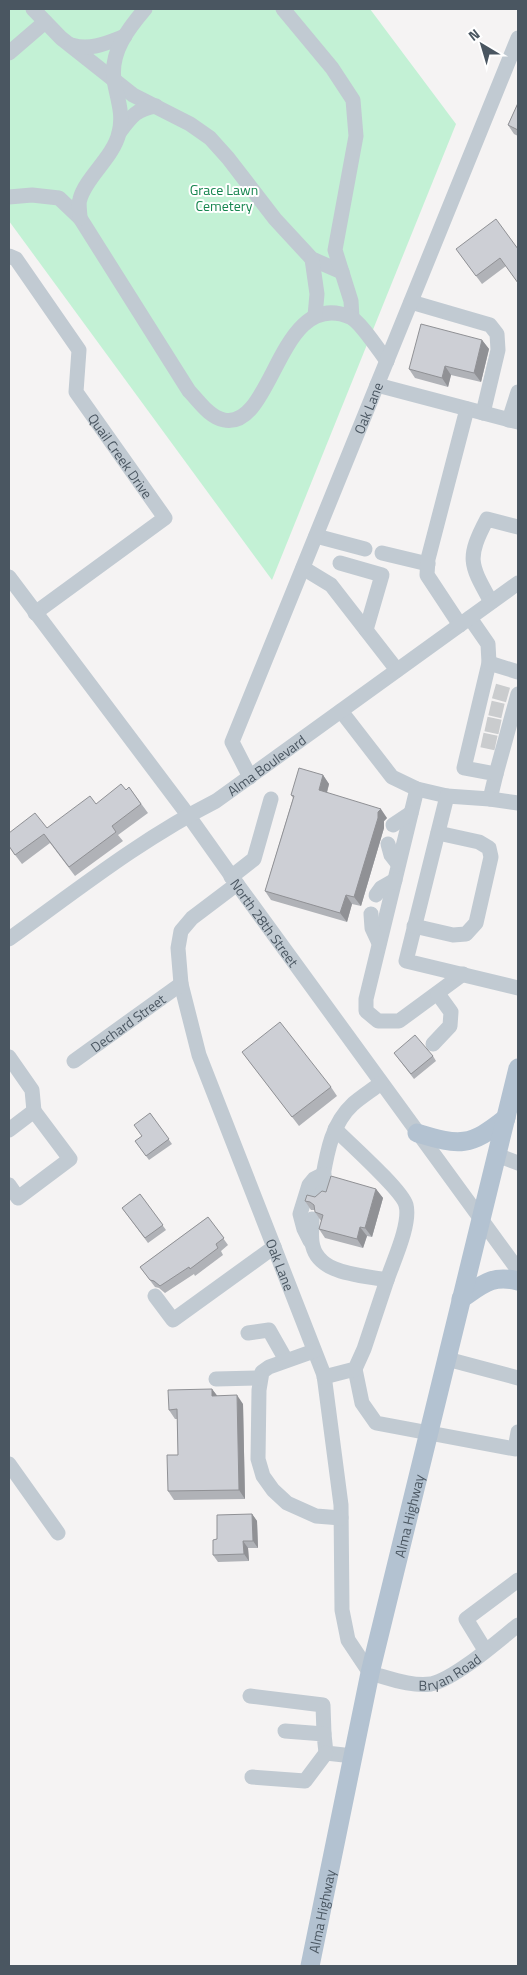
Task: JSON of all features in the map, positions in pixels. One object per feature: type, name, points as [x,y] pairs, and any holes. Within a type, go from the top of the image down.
[{"type":"main road","name":"Alma Highway","points":[[310,1966],[370,1673],[518,1068]]},
{"type":"main road","points":[[417,1133],[455,1143],[468,1142],[488,1133],[506,1118]]},
{"type":"main road","points":[[462,1299],[487,1281],[505,1278],[518,1281]]},
{"type":"street","points":[[33,9],[68,44],[133,95],[190,124],[210,138],[228,158],[275,219],[312,259],[342,272]]},
{"type":"street","points":[[119,133],[121,104],[114,79],[116,52],[129,28],[145,9]]},
{"type":"street","points":[[283,9],[332,68],[353,100],[356,136],[335,250],[351,301],[352,318]]},
{"type":"street","points":[[9,53],[45,22]]},
{"type":"street","points":[[68,44],[83,49],[124,36]]},
{"type":"street","name":"Oak Lane","points":[[250,777],[232,742],[518,38]]},
{"type":"street","points":[[80,218],[79,199],[106,160],[119,133],[132,115],[146,108],[156,106]]},
{"type":"street","points":[[9,197],[32,195],[59,198],[80,218],[189,390],[210,414],[224,420],[238,419],[254,406],[286,346],[304,325],[315,316],[330,313],[352,318],[387,361]]},
{"type":"street","name":"Quail Creek Drive","points":[[9,256],[16,259],[79,350],[76,392],[165,518],[35,612]]},
{"type":"street","points":[[312,259],[317,294],[315,316]]},
{"type":"street","points":[[411,302],[490,325],[498,334],[498,350],[483,413]]},
{"type":"street","points":[[377,385],[514,421],[518,392]]},
{"type":"street","points":[[467,409],[426,575],[465,621],[488,644],[489,664],[504,693]]},
{"type":"street","points":[[492,602],[474,572],[471,561],[476,541],[487,519],[518,527]]},
{"type":"street","points":[[316,536],[364,549]]},
{"type":"street","points":[[331,585],[347,544]]},
{"type":"street","points":[[382,554],[428,564]]},
{"type":"street","points":[[340,563],[382,575],[366,630]]},
{"type":"street","points":[[303,568],[331,585],[397,670]]},
{"type":"street","name":"North 28th Street","points":[[9,577],[188,815],[381,1084],[518,1270]]},
{"type":"street","name":"Alma Boulevard","points":[[9,939],[144,842],[188,815],[216,802],[518,583]]},
{"type":"street","points":[[489,664],[518,672]]},
{"type":"street","points":[[496,774],[464,768],[488,741],[496,709],[504,693]]},
{"type":"street","points":[[490,799],[496,774],[488,741],[496,709],[504,693]]},
{"type":"street","points":[[341,711],[392,777],[417,789],[447,796],[518,803]]},
{"type":"street","points":[[417,789],[366,999],[366,1011],[378,1021],[399,1021],[463,974]]},
{"type":"street","points":[[447,796],[406,960],[518,988]]},
{"type":"street","name":"Oak Lane","points":[[271,799],[254,859],[192,918],[181,931],[178,948],[180,984],[199,1055],[324,1377],[341,1505],[342,1610],[348,1640],[370,1673]]},
{"type":"street","points":[[393,825],[411,812]]},
{"type":"street","points":[[414,926],[453,936],[466,934],[476,923],[491,857],[488,848],[479,842],[438,833]]},
{"type":"street","points":[[388,844],[391,855],[398,864]]},
{"type":"street","points":[[376,895],[382,888],[395,880]]},
{"type":"street","points":[[371,914],[372,928],[379,943]]},
{"type":"street","name":"Dechard Street","points":[[74,1061],[180,984]]},
{"type":"street","points":[[433,1044],[450,1026],[450,1012],[438,994]]},
{"type":"street","points":[[9,1057],[32,1090],[34,1111],[70,1159],[18,1198],[9,1185]]},
{"type":"street","points":[[319,1197],[335,1129],[353,1104],[381,1084]]},
{"type":"street","points":[[9,1130],[34,1111]]},
{"type":"street","points":[[335,1129],[398,1192],[406,1205],[407,1217],[404,1230],[364,1349],[355,1369],[362,1403],[376,1423],[516,1450],[518,1432]]},
{"type":"street","points":[[497,1155],[518,1163]]},
{"type":"street","points":[[324,1174],[314,1179],[309,1185],[300,1214],[304,1229],[318,1256],[334,1270],[387,1280]]},
{"type":"street","points":[[312,1219],[312,1244]]},
{"type":"street","points":[[156,1296],[173,1320],[274,1247]]},
{"type":"street","points":[[248,1333],[269,1330],[286,1360]]},
{"type":"street","points":[[314,1351],[286,1360],[262,1372],[260,1378],[258,1459],[263,1476],[280,1497],[301,1510],[316,1516],[342,1518]]},
{"type":"street","points":[[447,1359],[518,1378]]},
{"type":"street","points":[[324,1377],[355,1369]]},
{"type":"street","points":[[216,1379],[260,1378]]},
{"type":"street","points":[[9,1464],[58,1533]]},
{"type":"street","points":[[486,1650],[466,1619],[518,1580]]},
{"type":"street","name":"Bryan Road","points":[[370,1673],[415,1684],[430,1684],[447,1679],[518,1625]]},
{"type":"street","points":[[250,1696],[322,1705],[326,1753],[305,1781],[252,1776]]},
{"type":"street","points":[[285,1731],[324,1734]]},
{"type":"street","points":[[326,1753],[353,1756]]},
{"type":"green space","name":"Grace Lawn Cemetery","points":[[9,9],[370,9],[456,124],[272,580],[9,221]]},
{"type":"building","points":[[518,103],[518,130],[508,125]]},
{"type":"building","points":[[496,219],[518,249],[518,283],[500,258],[476,276],[456,249]]},
{"type":"building","points":[[421,324],[482,340],[474,373],[445,366],[442,378],[409,369]]},
{"type":"building","points":[[299,768],[323,775],[319,790],[381,809],[378,812],[378,818],[354,897],[346,895],[340,913],[265,891],[294,796],[291,795]]},
{"type":"building","points":[[121,784],[126,790],[129,787],[141,804],[112,826],[116,832],[69,867],[44,834],[15,855],[9,846],[9,833],[35,813],[47,828],[90,796],[96,804]]},
{"type":"building","points":[[280,1022],[331,1087],[292,1117],[242,1052]]},
{"type":"building","points":[[415,1035],[433,1056],[411,1074],[394,1053]]},
{"type":"building","points":[[150,1113],[169,1139],[146,1156],[135,1141],[142,1136],[134,1125]]},
{"type":"building","points":[[331,1176],[376,1189],[365,1228],[360,1227],[357,1239],[319,1229],[323,1215],[315,1212],[314,1205],[305,1201],[307,1195],[315,1197],[322,1191],[326,1192]]},
{"type":"building","points":[[140,1194],[163,1225],[145,1238],[122,1208]]},
{"type":"building","points":[[208,1217],[224,1238],[216,1244],[218,1248],[190,1269],[189,1267],[160,1286],[150,1280],[140,1267]]},
{"type":"building","points":[[212,1389],[212,1396],[237,1395],[239,1490],[168,1491],[167,1455],[178,1455],[177,1409],[169,1410],[168,1390]]},
{"type":"building","points":[[252,1514],[253,1541],[243,1541],[244,1554],[213,1555],[213,1540],[217,1539],[217,1515]]},
{"type":"tunnel","points":[[494,691],[508,695]]},
{"type":"tunnel","points":[[490,708],[503,711]]},
{"type":"tunnel","points":[[486,724],[500,727]]},
{"type":"tunnel","points":[[482,740],[496,743]]}]
